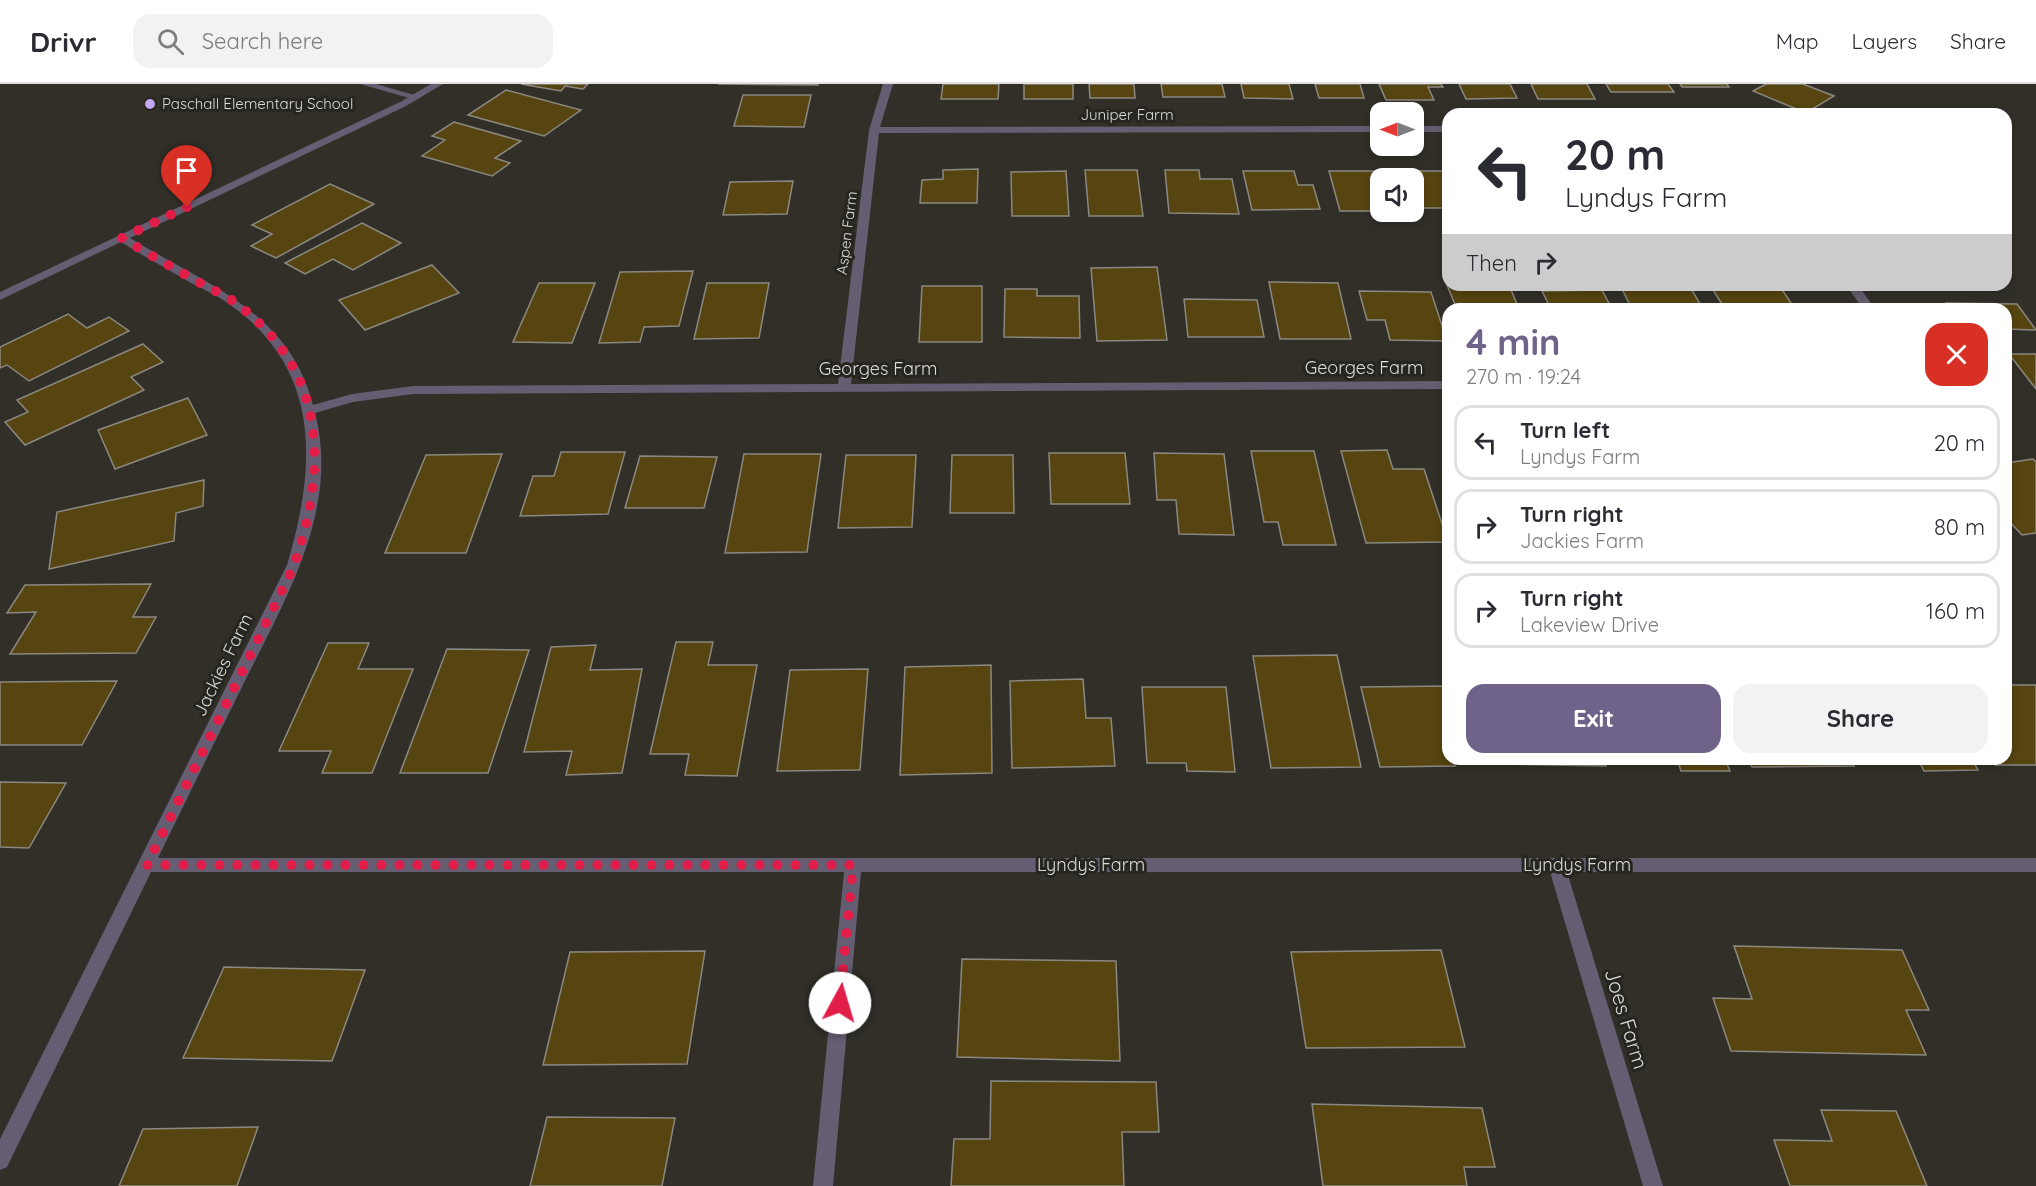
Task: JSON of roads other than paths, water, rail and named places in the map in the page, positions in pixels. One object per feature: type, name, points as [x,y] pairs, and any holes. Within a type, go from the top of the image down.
[{"type":"street","points":[[365,84],[416,97]]},
{"type":"street","points":[[0,296],[416,97],[438,84]]},
{"type":"street","name":"Aspen Farm","points":[[844,387],[874,130],[888,84]]},
{"type":"street","name":"Juniper Farm","points":[[874,130],[1370,129]]},
{"type":"street","points":[[1424,129],[1442,129]]},
{"type":"street","name":"Jackies Farm","points":[[0,1160],[294,566],[307,525],[312,492],[315,454],[311,410],[295,369],[272,337],[237,304],[122,238]]},
{"type":"street","name":"Georges Farm","points":[[311,410],[352,398],[412,390],[1442,385]]},
{"type":"street","name":"Lyndys Farm","points":[[147,865],[2036,865]]},
{"type":"street","points":[[823,1186],[853,865]]},
{"type":"street","name":"Joes Farm","points":[[1556,865],[1653,1186]]},
{"type":"place","name":"Paschall Elementary School","points":[[150,104]]}]
